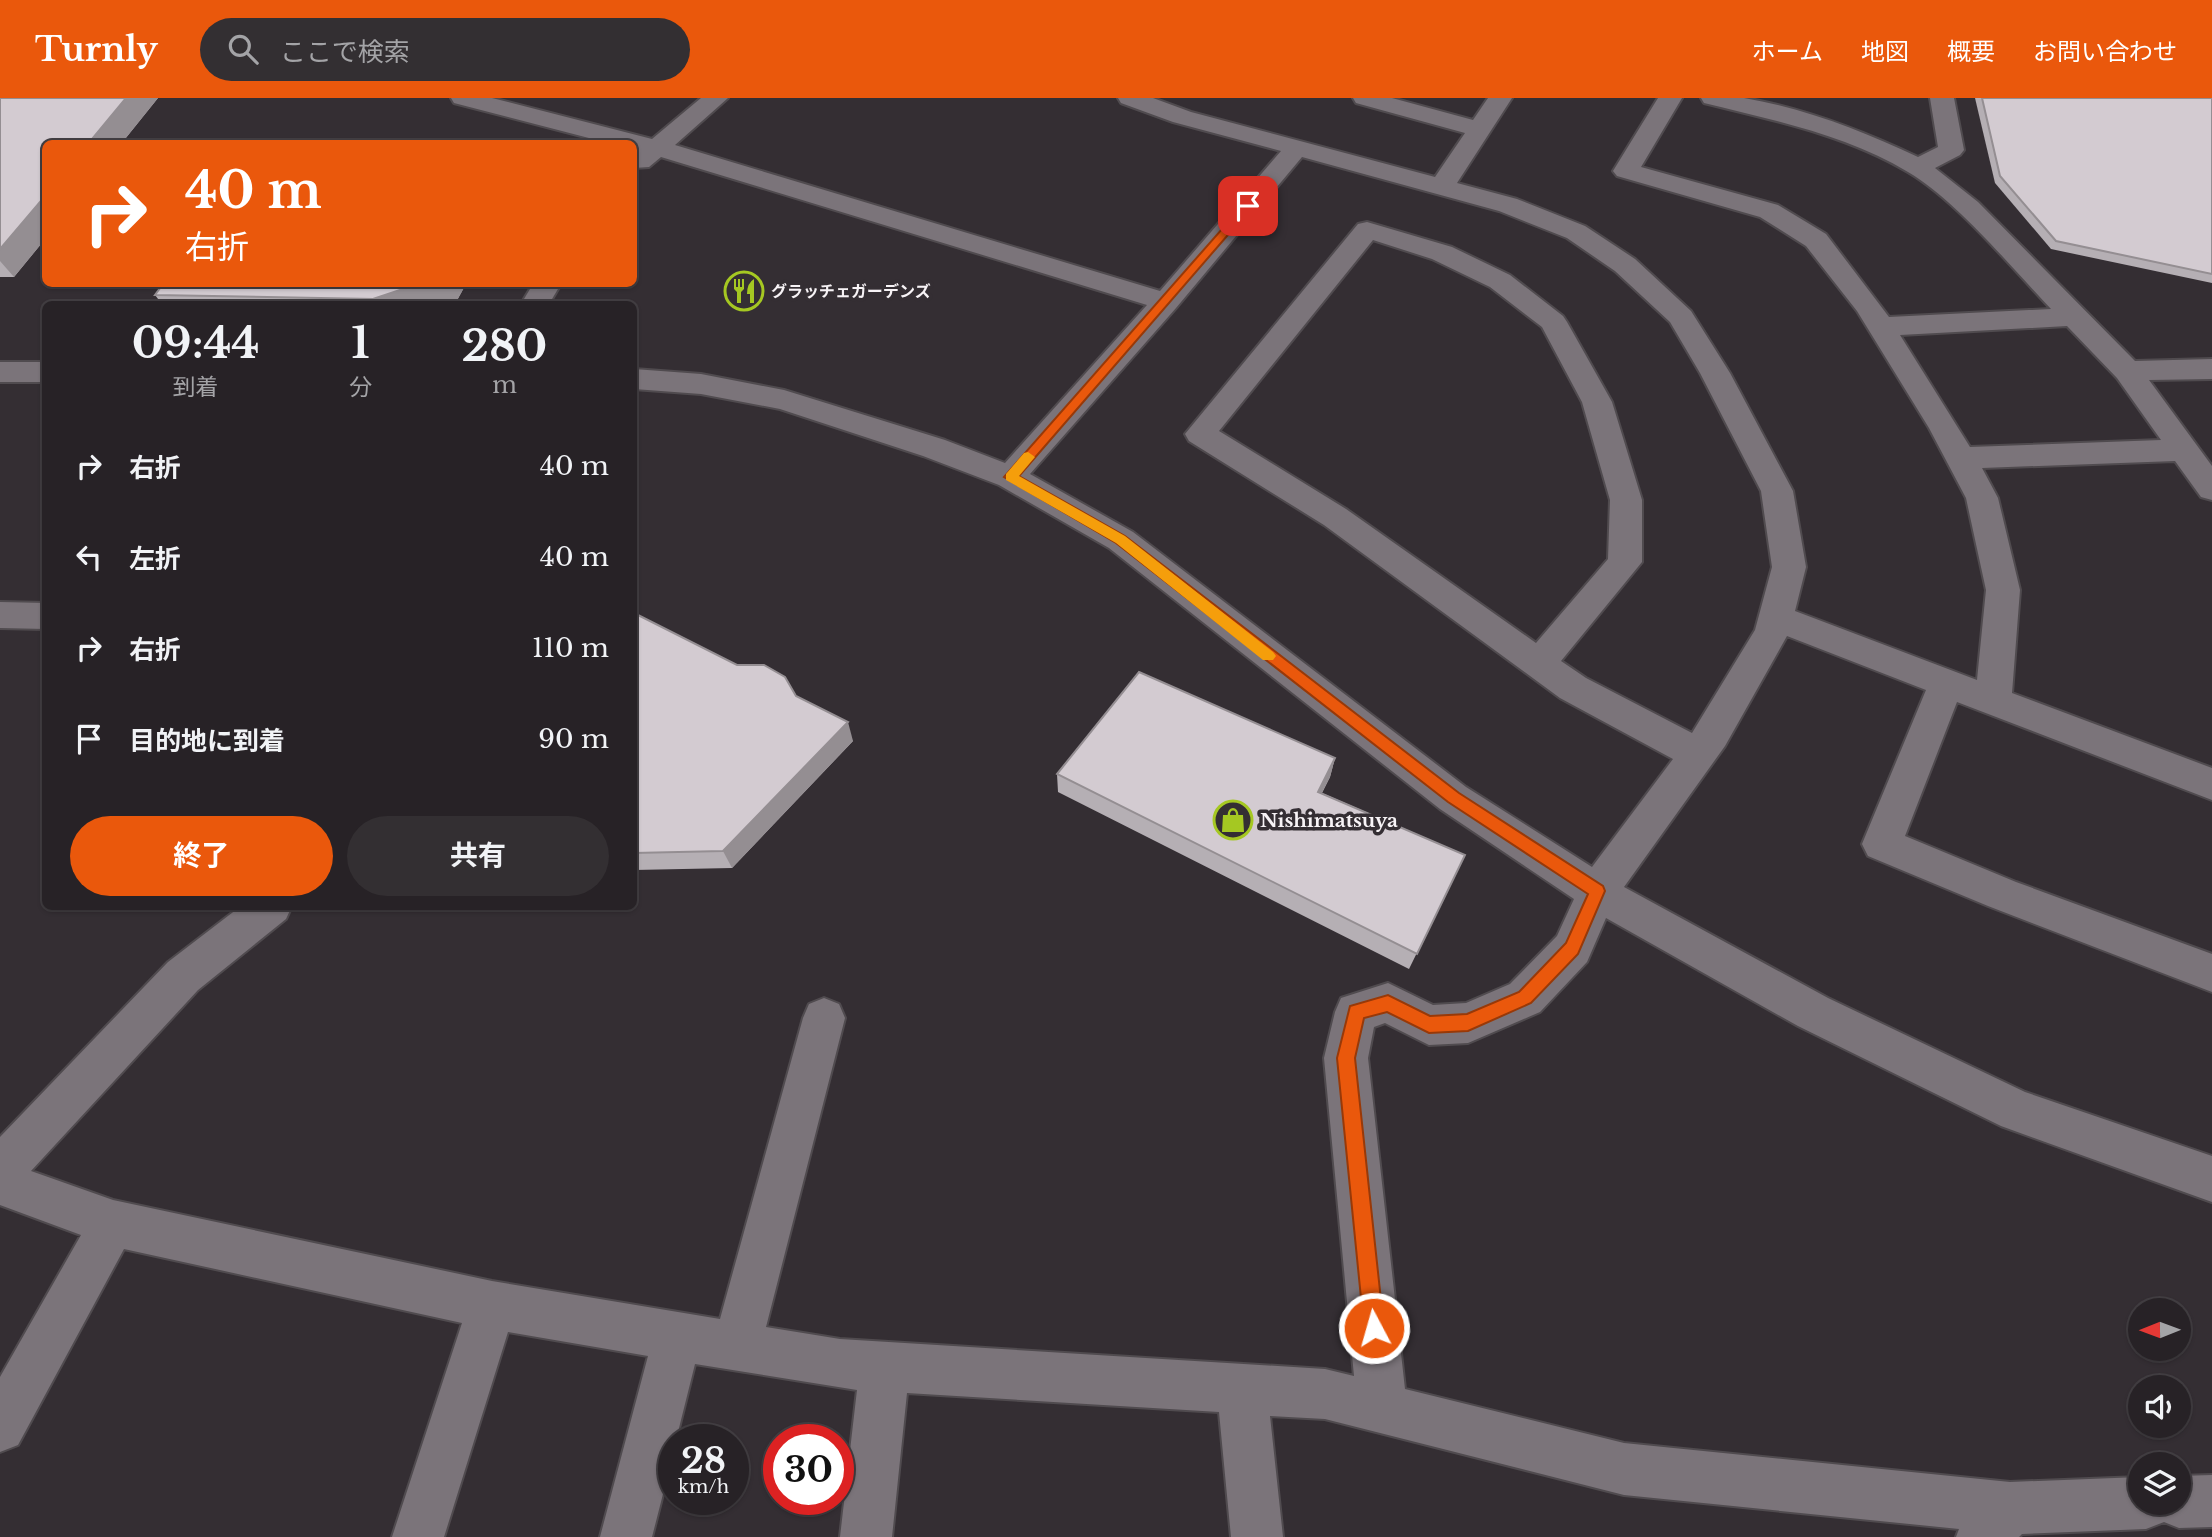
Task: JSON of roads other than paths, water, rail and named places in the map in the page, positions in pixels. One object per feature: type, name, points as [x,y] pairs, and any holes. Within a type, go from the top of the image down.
[{"type":"street","points":[[463,98],[628,140]]},
{"type":"street","points":[[637,165],[716,98]]},
{"type":"street","points":[[1130,98],[1182,117],[1508,205],[1576,232],[1625,265],[1681,317],[1715,373],[1777,491],[1789,567],[1772,632],[1698,754],[1597,891],[1572,948],[1525,998],[1468,1023],[1429,1025],[1388,1003],[1356,1012],[1346,1058],[1382,1409]]},
{"type":"street","points":[[1365,98],[1479,130]]},
{"type":"street","points":[[1441,187],[1500,98]]},
{"type":"street","points":[[1670,98],[1626,171],[1769,211],[1816,240],[1880,327],[1944,427],[1982,498],[2003,590],[1993,701]]},
{"type":"street","points":[[1713,98],[1803,120],[1866,142],[1918,167],[1969,208],[2127,370],[2212,489]]},
{"type":"street","points":[[1918,167],[1951,150],[1942,98]]},
{"type":"street","points":[[637,142],[1167,302]]},
{"type":"street","points":[[1010,477],[1167,302],[1296,149]]},
{"type":"street","points":[[1539,663],[1625,562],[1626,500],[1597,402],[1553,322],[1500,281],[1442,253],[1367,230],[1200,434],[1335,517],[1573,688],[1698,754]]},
{"type":"street","points":[[1880,327],[2075,317]]},
{"type":"street","points":[[2127,370],[2212,369]]},
{"type":"street","points":[[0,372],[42,372]]},
{"type":"street","points":[[637,379],[701,384],[784,400],[934,448],[1010,477],[1121,540],[1453,797],[1597,891],[1814,1012],[2017,1111],[2212,1180]]},
{"type":"street","points":[[1960,458],[2182,450]]},
{"type":"street","points":[[0,615],[42,616]]},
{"type":"street","points":[[1776,618],[2212,785]]},
{"type":"street","points":[[1947,683],[1882,844],[2002,894],[2212,973]]},
{"type":"street","points":[[0,1170],[183,976],[267,910]]},
{"type":"street","points":[[737,1346],[824,1018]]},
{"type":"street","points":[[0,1176],[15,1188],[113,1223],[492,1305],[840,1364],[1325,1394],[1624,1469],[1996,1523],[2128,1505]]},
{"type":"street","points":[[0,1427],[113,1223]]},
{"type":"street","points":[[418,1537],[492,1305]]},
{"type":"street","points":[[626,1537],[678,1335]]},
{"type":"street","points":[[866,1537],[885,1367]]},
{"type":"street","points":[[1242,1389],[1257,1537]]},
{"type":"street","points":[[2191,1502],[2212,1501]]},
{"type":"place","name":"グラッチェガーデンズ","points":[[744,291]]},
{"type":"place","name":"Nishimatsuya","points":[[1233,820]]}]
